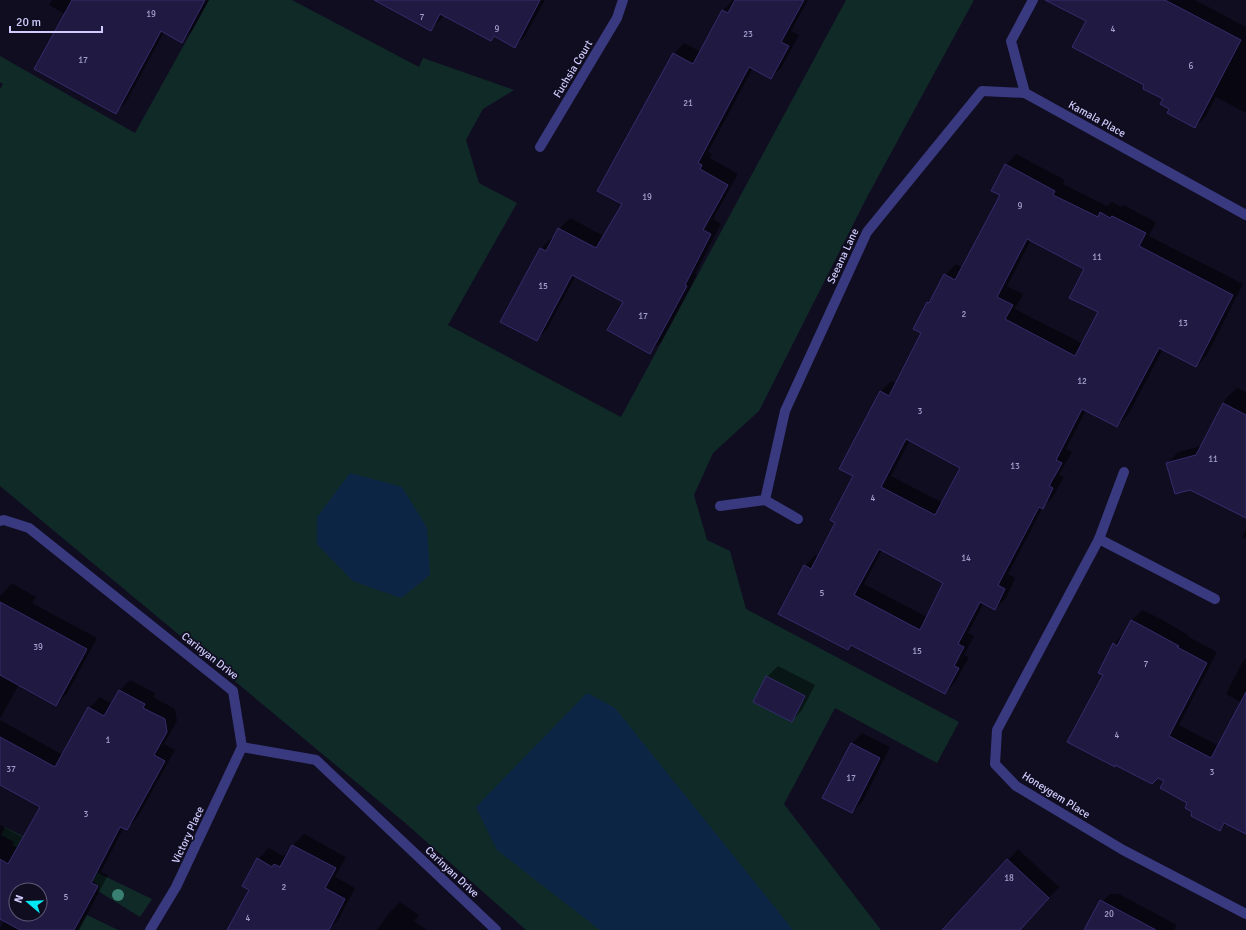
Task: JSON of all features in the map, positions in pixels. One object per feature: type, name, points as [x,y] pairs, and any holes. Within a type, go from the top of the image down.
[{"type":"street","name":"Fuchsia Court","points":[[540,147],[618,18],[623,0]]},
{"type":"street","points":[[1025,93],[1011,41],[1034,0]]},
{"type":"street","name":"Seeana Lane","points":[[765,500],[785,410],[867,232],[982,91],[1025,93]]},
{"type":"street","name":"Kamala Place","points":[[1025,93],[1246,215]]},
{"type":"street","name":"Honeygem Place","points":[[1124,472],[1107,522],[1099,539],[997,730],[995,764],[1016,786],[1123,850],[1246,914]]},
{"type":"street","points":[[720,506],[765,500],[798,519]]},
{"type":"street","name":"Carinyan Drive","points":[[0,521],[4,520],[29,528],[233,691],[242,747],[316,760],[496,930]]},
{"type":"street","points":[[1099,539],[1215,599]]},
{"type":"street","name":"Victory Place","points":[[150,930],[176,888],[242,747]]},
{"type":"green space","points":[[209,0],[292,0],[419,67],[423,58],[514,90],[483,109],[466,140],[479,183],[517,203],[448,325],[621,417],[846,0],[974,0],[866,199],[759,411],[713,453],[694,495],[707,540],[730,551],[746,609],[959,722],[937,763],[835,708],[784,804],[881,930],[526,930],[403,821],[0,486],[0,89],[3,84],[0,82],[0,56],[135,133]]},
{"type":"green space","points":[[5,827],[91,871],[46,862],[12,845],[14,842],[1,835]]},
{"type":"green space","points":[[96,872],[152,899],[140,917],[98,891],[100,886],[92,881]]},
{"type":"green space","points":[[87,915],[118,930],[78,930]]},
{"type":"water","points":[[350,473],[402,487],[427,528],[430,575],[401,598],[353,581],[317,544],[317,517]]},
{"type":"water","points":[[587,693],[615,708],[793,930],[600,930],[497,850],[476,807]]},
{"type":"building","points":[[72,0],[205,0],[182,43],[161,31],[116,114],[34,69]]},
{"type":"building","points":[[374,0],[540,0],[515,48],[494,36],[491,41],[440,14],[431,31]]},
{"type":"building","points":[[735,0],[804,0],[781,42],[789,46],[771,79],[749,67],[698,163],[702,165],[700,169],[728,185],[703,230],[711,234],[685,285],[687,286],[650,354],[607,330],[623,302],[572,275],[537,341],[500,322],[540,248],[546,251],[558,228],[596,248],[622,204],[597,191],[673,53],[693,64],[722,10],[728,13]]},
{"type":"building","points":[[1045,0],[1165,0],[1241,40],[1195,128],[1167,113],[1169,109],[1160,104],[1163,99],[1143,89],[1144,85],[1072,47],[1086,21]]},
{"type":"building","points":[[1005,164],[1055,191],[1053,195],[1098,217],[1100,212],[1110,218],[1112,216],[1146,233],[1139,246],[1233,295],[1196,367],[1159,348],[1117,427],[1082,409],[1056,460],[1062,463],[1049,486],[1053,488],[1043,509],[1039,507],[998,585],[1005,589],[995,610],[980,602],[958,644],[964,647],[954,666],[959,668],[945,694],[851,645],[848,650],[778,614],[804,565],[811,569],[835,523],[830,520],[853,476],[839,469],[880,391],[889,396],[921,333],[913,329],[944,274],[955,280],[1000,195],[991,191]],"holes":[[[1027,239],[1084,269],[1069,298],[1098,312],[1075,356],[1005,319],[1013,305],[997,297]],[[906,439],[960,468],[935,515],[881,487]],[[879,549],[943,583],[920,630],[854,595]]]},
{"type":"building","points":[[1223,403],[1246,415],[1246,518],[1190,490],[1175,494],[1166,463],[1196,455]]},
{"type":"building","points":[[0,602],[87,649],[56,706],[0,675]]},
{"type":"building","points":[[1131,620],[1207,663],[1169,736],[1211,758],[1246,692],[1246,834],[1224,823],[1220,831],[1191,816],[1192,812],[1185,808],[1187,803],[1160,788],[1164,781],[1158,778],[1152,784],[1067,742],[1103,675],[1098,673],[1113,643],[1117,646]]},
{"type":"building","points":[[766,676],[805,696],[792,722],[753,702]]},
{"type":"building","points":[[119,690],[145,704],[143,708],[165,719],[167,732],[154,755],[165,761],[127,830],[120,827],[91,883],[98,886],[74,930],[20,930],[0,919],[0,859],[8,864],[40,807],[0,785],[0,737],[55,767],[88,707],[104,716]]},
{"type":"building","points":[[851,743],[880,758],[852,813],[822,798]]},
{"type":"building","points":[[292,845],[336,868],[325,888],[345,899],[329,930],[227,930],[249,890],[242,886],[257,858],[272,867],[274,864],[280,867]]},
{"type":"building","points":[[1007,859],[1049,898],[1020,930],[942,930]]},
{"type":"building","points":[[1100,900],[1156,930],[1084,930]]}]
